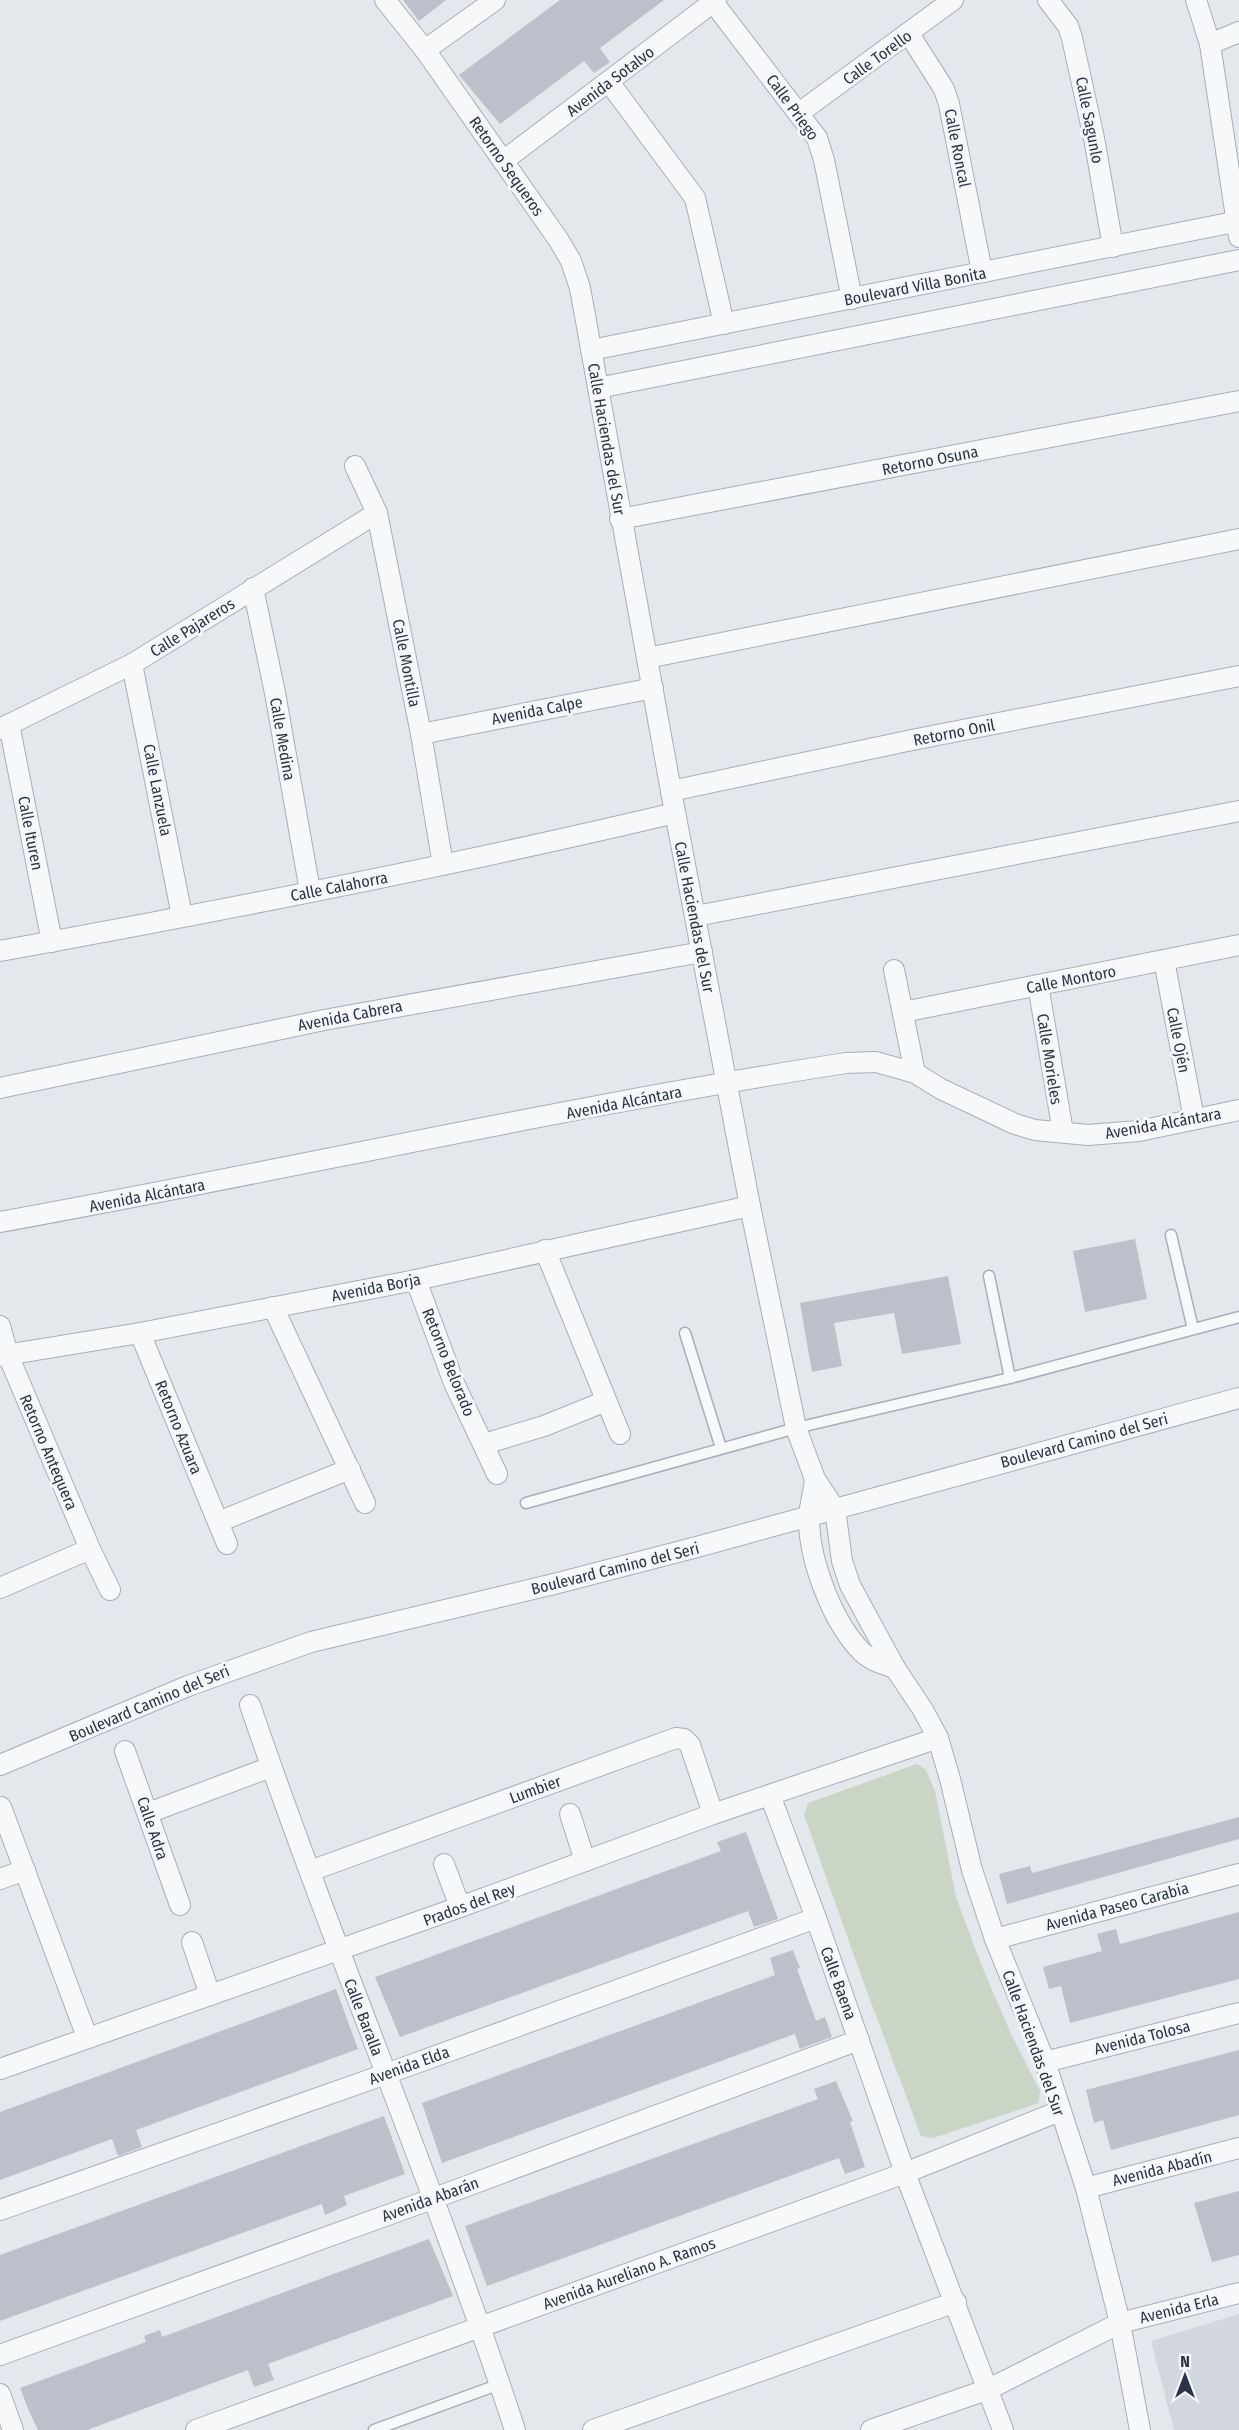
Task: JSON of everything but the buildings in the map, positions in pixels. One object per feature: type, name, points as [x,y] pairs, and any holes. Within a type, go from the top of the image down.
[{"type":"street","name":"Retorno Sequeros","points":[[385,0],[425,50],[558,239],[571,261],[580,288],[591,350]]},
{"type":"street","points":[[425,50],[495,0]]},
{"type":"street","name":"Calle Torello","points":[[799,113],[953,0]]},
{"type":"street","name":"Calle Sagunlo","points":[[1048,0],[1068,26],[1072,38],[1094,138],[1113,247]]},
{"type":"street","points":[[1196,0],[1210,44],[1238,226]]},
{"type":"street","name":"Avenida Sotalvo","points":[[503,161],[714,1]]},
{"type":"street","name":"Calle Priego","points":[[714,1],[799,113],[821,148],[852,299]]},
{"type":"street","points":[[1210,44],[1239,32]]},
{"type":"street","name":"Calle Roncal","points":[[909,34],[944,88],[949,104],[982,272]]},
{"type":"street","points":[[609,82],[695,198],[724,324]]},
{"type":"street","name":"Boulevard Villa Bonita","points":[[591,350],[982,272],[1238,226]]},
{"type":"street","points":[[598,388],[1239,260]]},
{"type":"street","name":"Calle Haciendas del Sur","points":[[591,350],[620,519],[726,1082],[796,1428],[815,1479],[835,1509],[842,1561],[848,1577],[895,1668],[923,1710],[938,1738],[972,1870],[995,1939],[1045,2062],[1086,2188],[1120,2323],[1140,2430]]},
{"type":"street","name":"Retorno Osuna","points":[[620,519],[1239,401]]},
{"type":"street","name":"Calle Montilla","points":[[355,466],[377,513],[421,734],[443,865]]},
{"type":"street","name":"Calle Pajareros","points":[[5,726],[132,664],[377,513]]},
{"type":"street","points":[[647,658],[1239,539]]},
{"type":"street","name":"Calle Medina","points":[[253,588],[275,693],[310,891]]},
{"type":"street","name":"Calle Lanzuela","points":[[132,664],[182,916]]},
{"type":"street","name":"Retorno Onil","points":[[671,792],[912,740],[1239,676]]},
{"type":"street","name":"Avenida Calpe","points":[[421,734],[653,688]]},
{"type":"street","name":"Calle Ituren","points":[[5,726],[52,942]]},
{"type":"street","points":[[696,916],[1239,811]]},
{"type":"street","name":"Calle Calahorra","points":[[0,951],[551,843],[675,813]]},
{"type":"street","name":"Calle Montoro","points":[[903,1012],[1239,945]]},
{"type":"street","name":"Avenida Cabrera","points":[[0,1088],[324,1020],[702,952]]},
{"type":"street","name":"Calle Ojén","points":[[1164,960],[1194,1119]]},
{"type":"street","points":[[894,970],[915,1073]]},
{"type":"street","name":"Calle Morieles","points":[[1038,986],[1063,1132]]},
{"type":"street","name":"Avenida Alcántara","points":[[0,1222],[173,1191],[726,1082],[846,1063],[876,1062],[915,1073],[941,1089],[1015,1124],[1035,1130],[1088,1135],[1139,1131],[1239,1110]]},
{"type":"street","name":"Avenida Borja","points":[[4,1356],[140,1333],[416,1280],[750,1206]]},
{"type":"street","points":[[545,1250],[620,1434]]},
{"type":"street","name":"Retorno Belorado","points":[[416,1280],[454,1383],[497,1474]]},
{"type":"street","points":[[273,1307],[365,1503]]},
{"type":"street","name":"Retorno Antequera","points":[[0,1326],[4,1356],[110,1590]]},
{"type":"street","name":"Retorno Azuara","points":[[140,1333],[227,1544]]},
{"type":"street","name":"Boulevard Camino del Seri","points":[[0,1765],[177,1690],[310,1642],[558,1583],[1239,1398]]},
{"type":"street","points":[[484,1444],[544,1426],[606,1401]]},
{"type":"street","points":[[218,1522],[350,1468]]},
{"type":"street","name":"Calle Haciendas del Sur","points":[[815,1479],[809,1516],[812,1546],[819,1576],[849,1636],[862,1652],[875,1662],[895,1668]]},
{"type":"street","points":[[0,1588],[90,1549]]},
{"type":"street","name":"Calle Baralla","points":[[250,1705],[338,1950],[481,2327],[515,2430]]},
{"type":"street","name":"Lumbier","points":[[310,1871],[676,1738],[684,1739],[690,1745],[713,1814]]},
{"type":"street","name":"Prados del Rey","points":[[0,2069],[460,1907],[713,1814],[938,1738]]},
{"type":"street","name":"Calle Adra","points":[[125,1751],[180,1905]]},
{"type":"street","points":[[148,1813],[271,1767]]},
{"type":"street","name":"Calle Baena","points":[[770,1795],[816,1918],[905,2173],[1003,2430]]},
{"type":"street","points":[[1,1807],[87,2037]]},
{"type":"street","points":[[570,1814],[585,1862]]},
{"type":"street","points":[[444,1864],[460,1907]]},
{"type":"street","points":[[0,1880],[25,1870]]},
{"type":"street","name":"Avenida Paseo Carabia","points":[[995,1939],[1239,1874]]},
{"type":"street","name":"Avenida Elda","points":[[0,2210],[386,2074],[816,1918]]},
{"type":"street","points":[[192,1942],[210,1995]]},
{"type":"street","name":"Avenida Tolosa","points":[[1045,2062],[1239,2013]]},
{"type":"street","name":"Avenida Abarán","points":[[0,2355],[432,2199],[859,2040]]},
{"type":"street","name":"Avenida Aureliano A. Ramos","points":[[196,2430],[905,2173],[1060,2111]]},
{"type":"street","name":"Avenida Abadín","points":[[1086,2188],[1239,2148]]},
{"type":"street","name":"Avenida Erla","points":[[871,2430],[989,2389],[1120,2323],[1239,2293]]},
{"type":"street","points":[[593,2430],[956,2302]]},
{"type":"street","points":[[0,2394],[13,2430]]},
{"type":"lane","points":[[1171,1235],[1193,1329]]},
{"type":"lane","points":[[989,1276],[1010,1378]]},
{"type":"lane","points":[[526,1503],[796,1428],[1010,1378],[1239,1317]]},
{"type":"lane","points":[[685,1333],[721,1448]]},
{"type":"lane","points":[[374,2430],[500,2384]]},
{"type":"shaded area","points":[[1239,2314],[1239,2430],[1174,2430],[1151,2341]]},
{"type":"green space","points":[[917,1764],[926,1770],[935,1791],[956,1897],[981,1964],[1011,2034],[1040,2091],[1039,2103],[933,2138],[921,2136],[804,1815],[808,1803]]}]
